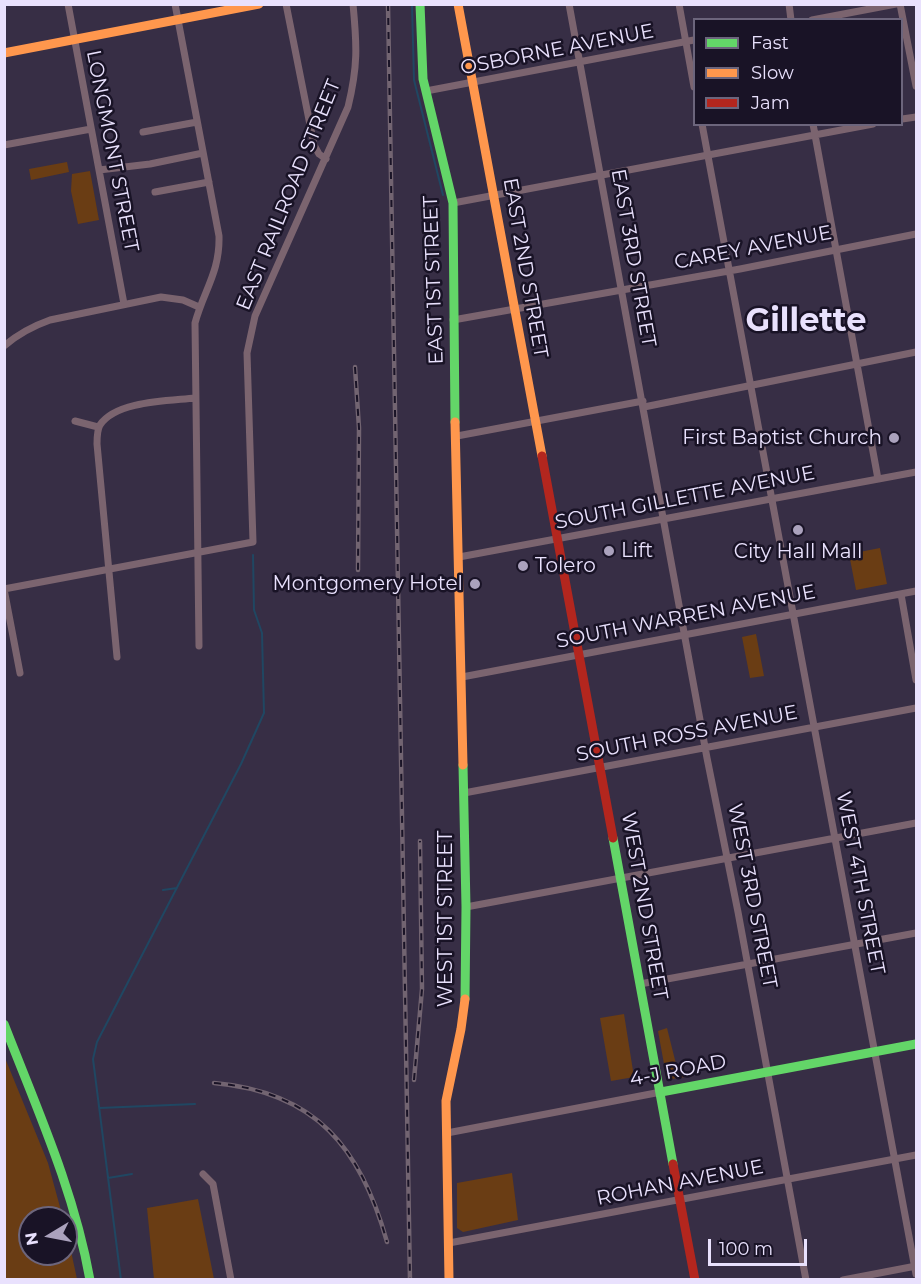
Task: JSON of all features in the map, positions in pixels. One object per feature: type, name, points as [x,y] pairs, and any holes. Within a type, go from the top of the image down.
[{"type":"street","name":"LONGMONT STREET","points":[[68,4],[124,304]]},
{"type":"street","points":[[175,4],[219,236],[216,270],[199,307],[195,323],[199,646]]},
{"type":"street","points":[[4,52],[259,4]]},
{"type":"street","points":[[286,4],[314,146],[326,159]]},
{"type":"street","name":"EAST RAILROAD STREET","points":[[198,552],[253,542],[247,353],[255,316],[348,107],[355,78],[357,54],[353,4]]},
{"type":"street","name":"EAST 1ST STREET","points":[[420,4],[423,79],[453,203],[453,320],[459,557]]},
{"type":"street","name":"EAST 2ND STREET","points":[[458,4],[557,538]]},
{"type":"street","name":"EAST 3RD STREET","points":[[569,4],[664,518]]},
{"type":"street","points":[[679,4],[693,81]]},
{"type":"street","points":[[823,18],[898,4]]},
{"type":"street","points":[[903,27],[916,86]]},
{"type":"street","name":"OSBORNE AVENUE","points":[[426,92],[693,40]]},
{"type":"street","points":[[143,132],[197,122]]},
{"type":"street","name":"WEST 4TH STREET","points":[[702,126],[916,1269]]},
{"type":"street","points":[[814,126],[878,479]]},
{"type":"street","points":[[453,203],[863,126]]},
{"type":"street","points":[[4,146],[91,129]]},
{"type":"street","points":[[99,170],[150,164],[203,153]]},
{"type":"street","points":[[155,192],[208,182]]},
{"type":"street","name":"CAREY AVENUE","points":[[453,320],[916,234]]},
{"type":"street","points":[[4,346],[17,335],[50,320],[124,304],[162,297],[183,300],[199,307]]},
{"type":"street","points":[[457,436],[750,385],[916,352]]},
{"type":"street","points":[[117,657],[97,444],[98,427],[108,415],[123,408],[195,398]]},
{"type":"street","points":[[75,421],[98,427]]},
{"type":"street","name":"SOUTH GILLETTE AVENUE","points":[[459,557],[916,472]]},
{"type":"street","name":"WEST 3RD STREET","points":[[664,518],[806,1280]]},
{"type":"street","name":"WEST 2ND STREET","points":[[557,538],[695,1280]]},
{"type":"street","points":[[20,673],[4,589],[198,552]]},
{"type":"street","name":"WEST 1ST STREET","points":[[449,1280],[447,1088],[463,1021],[465,1000],[466,907],[459,557]]},
{"type":"street","name":"SOUTH WARREN AVENUE","points":[[462,677],[916,591]]},
{"type":"street","points":[[901,594],[916,680]]},
{"type":"street","name":"SOUTH ROSS AVENUE","points":[[464,793],[916,708]]},
{"type":"street","points":[[466,907],[916,823]]},
{"type":"street","points":[[640,984],[916,933]]},
{"type":"street","points":[[4,1024],[66,1177],[82,1236],[90,1280]]},
{"type":"street","name":"4-J ROAD","points":[[447,1133],[916,1044]]},
{"type":"street","name":"ROHAN AVENUE","points":[[449,1243],[916,1155]]},
{"type":"street","points":[[203,1174],[213,1184],[231,1280]]},
{"type":"street","points":[[843,1280],[916,1269]]},
{"type":"shaded area","points":[[67,162],[69,172],[31,180],[29,169]]},
{"type":"shaded area","points":[[90,171],[99,220],[78,224],[71,191],[72,174]]},
{"type":"shaded area","points":[[880,548],[887,584],[856,590],[849,554]]},
{"type":"shaded area","points":[[756,634],[764,676],[750,678],[742,637]]},
{"type":"shaded area","points":[[624,1014],[634,1077],[611,1081],[600,1018]]},
{"type":"shaded area","points":[[667,1028],[677,1068],[683,1067],[685,1077],[671,1079],[666,1075],[658,1031]]},
{"type":"shaded area","points":[[5,1058],[48,1163],[60,1206],[18,1206],[18,1266],[74,1266],[77,1279],[5,1279]]},
{"type":"shaded area","points":[[512,1173],[518,1220],[463,1232],[457,1228],[457,1183]]},
{"type":"shaded area","points":[[198,1199],[214,1279],[154,1279],[147,1208]]},
{"type":"waterway","points":[[412,4],[414,80],[443,195]]},
{"type":"waterway","points":[[121,1280],[93,1059],[97,1042],[241,764],[264,713],[262,633],[254,610],[253,555]]},
{"type":"waterway","points":[[163,890],[177,888]]},
{"type":"waterway","points":[[99,1108],[195,1104]]},
{"type":"waterway","points":[[108,1178],[132,1174]]},
{"type":"railway","points":[[388,4],[410,1280]]},
{"type":"railway","points":[[355,367],[359,428],[358,570]]},
{"type":"railway","points":[[414,1080],[422,989],[420,841]]},
{"type":"railway","points":[[214,1083],[250,1089],[280,1098],[307,1112],[329,1131],[348,1153],[363,1179],[387,1242]]},
{"type":"traffic: fast","points":[[420,4],[423,79],[453,203],[455,422]]},
{"type":"traffic: fast","points":[[463,765],[465,999]]},
{"type":"traffic: fast","points":[[613,838],[673,1164]]},
{"type":"traffic: fast","points":[[4,1024],[64,1182],[90,1280]]},
{"type":"traffic: fast","points":[[661,1092],[916,1044]]},
{"type":"traffic: slow","points":[[4,53],[259,4]]},
{"type":"traffic: slow","points":[[458,4],[542,456]]},
{"type":"traffic: slow","points":[[455,422],[463,765]]},
{"type":"traffic: slow","points":[[449,1280],[446,1101],[465,999]]},
{"type":"traffic: jam","points":[[542,456],[613,838]]},
{"type":"traffic: jam","points":[[673,1164],[695,1280]]},
{"type":"place","name":"First Baptist Church","points":[[894,438]]},
{"type":"place","name":"City Hall Mall","points":[[798,530]]},
{"type":"place","name":"Lift","points":[[609,551]]},
{"type":"place","name":"Tolero","points":[[523,566]]},
{"type":"place","name":"Montgomery Hotel","points":[[475,584]]},
{"type":"district","name":"Gillette","points":[[806,322]]}]
